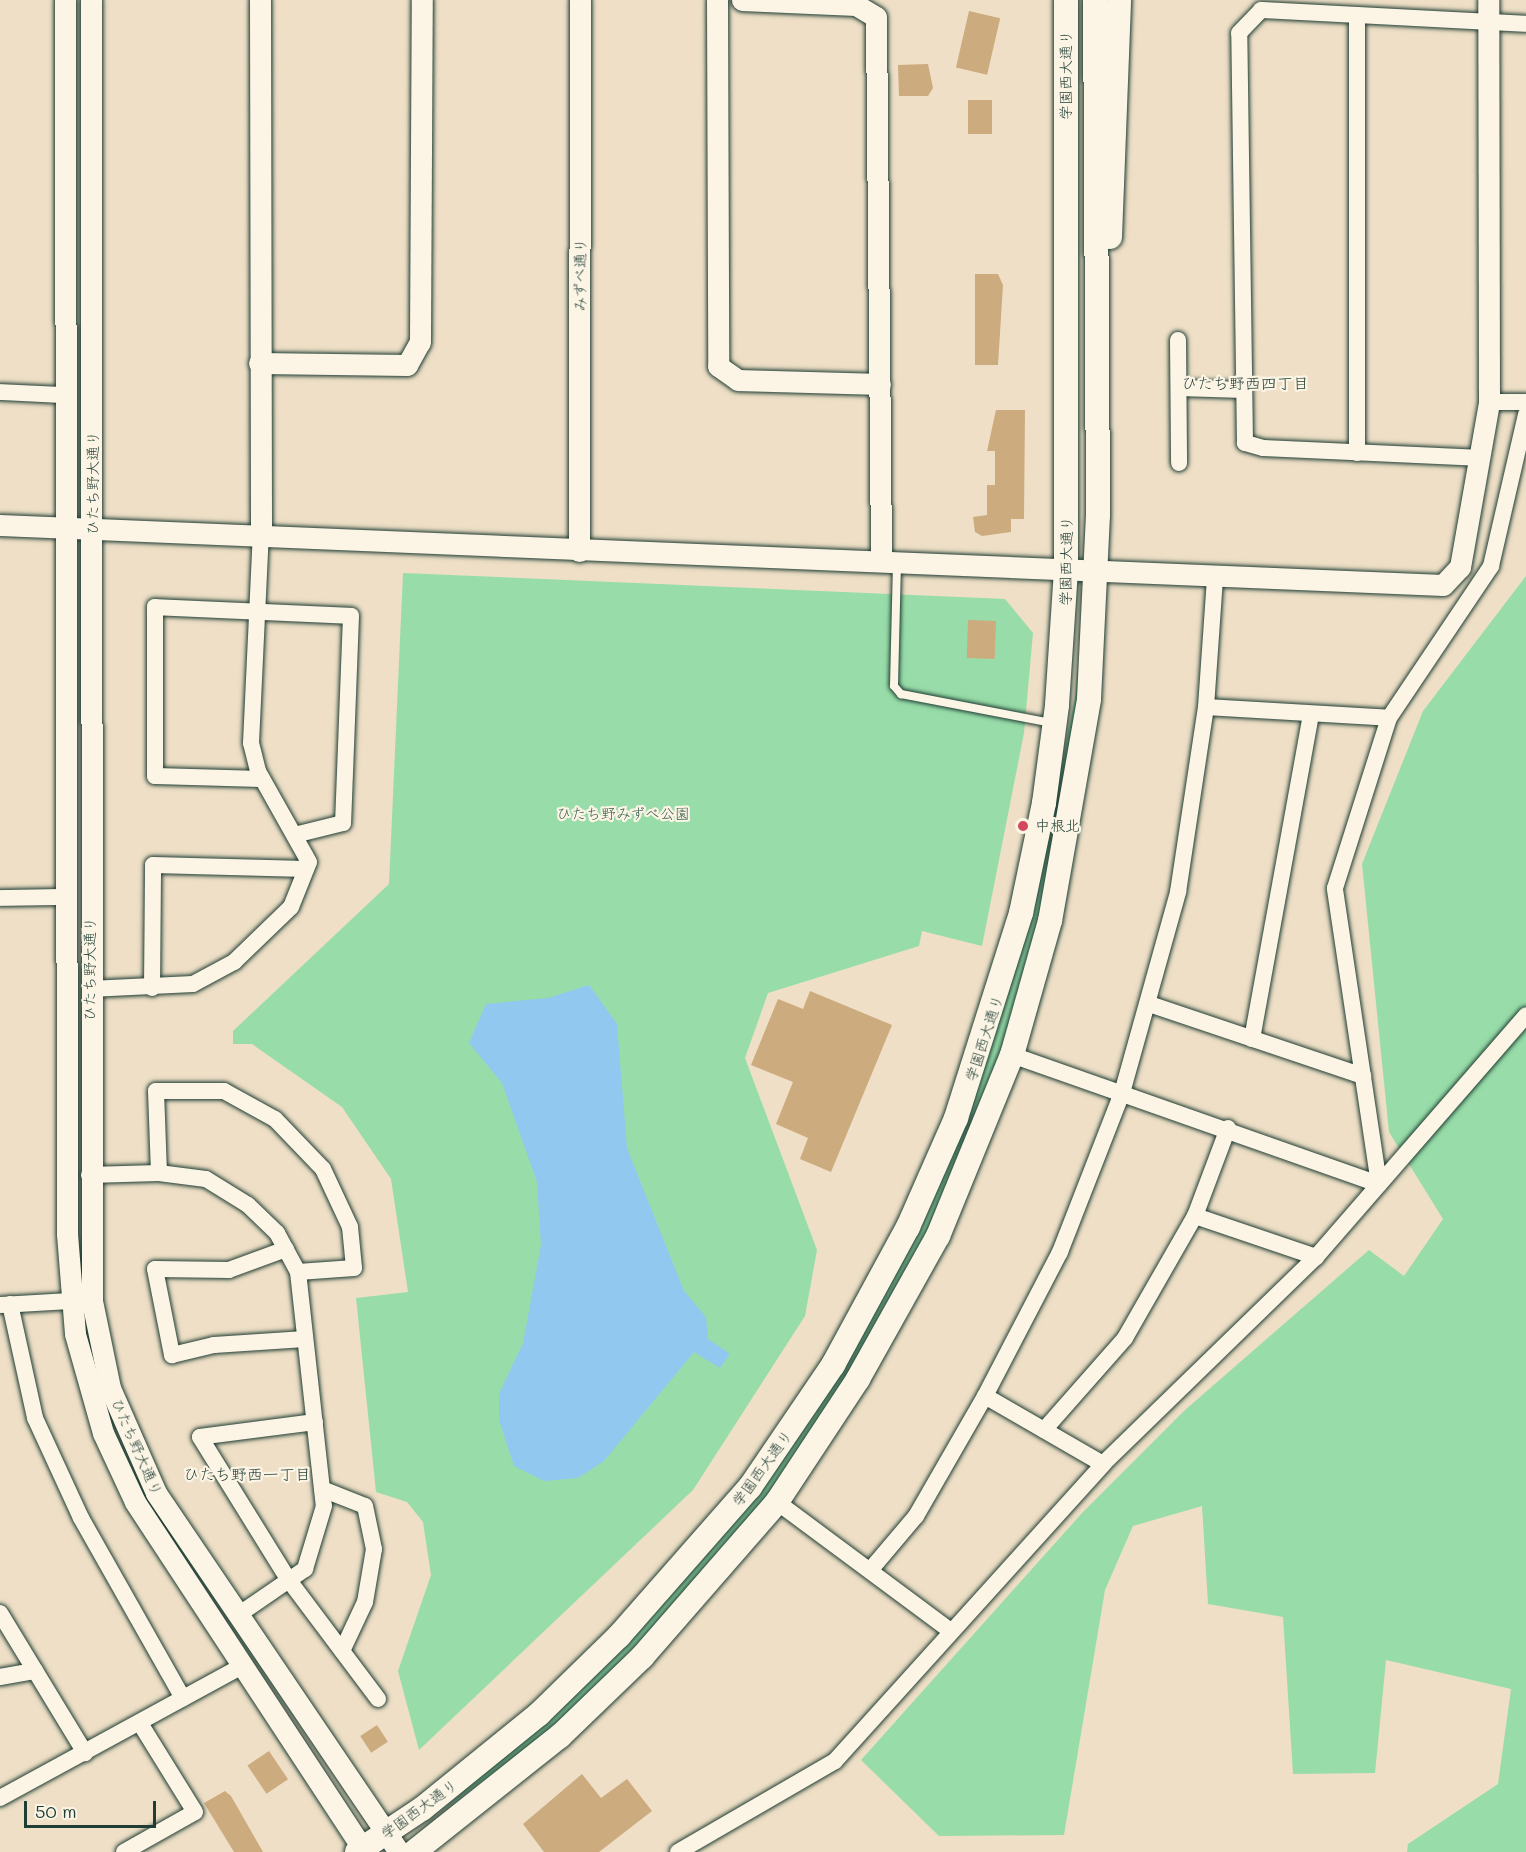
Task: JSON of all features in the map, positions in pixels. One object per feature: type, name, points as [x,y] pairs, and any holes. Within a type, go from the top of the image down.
[{"type":"main road","points":[[1049,0],[1050,246],[1066,367]]},
{"type":"main road","name":"学園西大通り","points":[[362,1851],[393,1842],[539,1714],[619,1636],[750,1487],[833,1365],[908,1227],[984,1044],[1021,913],[1055,724],[1066,571],[1066,0]]},
{"type":"main road","name":"学園西大通り","points":[[414,1852],[560,1736],[642,1657],[777,1502],[858,1379],[938,1236],[1012,1055],[1074,806],[1089,699],[1096,572],[1095,0]]},
{"type":"main road","points":[[1097,303],[1110,241],[1117,148],[1119,0]]},
{"type":"street","name":"ひたち野大通り","points":[[65,0],[64,528],[70,1301],[81,1367],[117,1466],[242,1666],[362,1851]]},
{"type":"street","name":"ひたち野大通り","points":[[91,0],[94,529],[89,1175],[92,1301],[110,1388],[156,1493],[393,1842]]},
{"type":"street","points":[[90,989],[152,988],[193,984],[234,962],[291,907],[309,862],[262,778],[251,744],[261,534],[260,0]]},
{"type":"street","points":[[259,363],[407,365],[420,342],[422,0]]},
{"type":"street","name":"みずべ通り","points":[[579,551],[580,0]]},
{"type":"street","points":[[717,0],[718,366],[738,380],[880,384]]},
{"type":"street","points":[[742,0],[856,5],[876,17],[880,384],[889,562]]},
{"type":"street","points":[[0,525],[261,534],[579,551],[889,562],[1215,578],[1443,585],[1460,567],[1482,458],[1489,402],[1488,0]]},
{"type":"street","points":[[1482,458],[1357,453],[1245,443],[1239,33],[1261,10],[1526,24]]},
{"type":"street","points":[[1357,15],[1357,453]]},
{"type":"street","points":[[1178,340],[1179,463]]},
{"type":"street","points":[[1179,388],[1244,390]]},
{"type":"street","points":[[0,392],[64,394]]},
{"type":"street","points":[[1489,402],[1526,402]]},
{"type":"street","points":[[1379,1184],[1335,888],[1389,718],[1491,566],[1526,414]]},
{"type":"street","points":[[872,1568],[916,1516],[985,1396],[1060,1252],[1122,1093],[1149,1004],[1178,892],[1206,707],[1215,578]]},
{"type":"street","points":[[262,778],[155,776],[155,607],[351,616],[343,823],[294,835]]},
{"type":"street","points":[[1206,707],[1389,718]]},
{"type":"street","points":[[1252,1039],[1311,714]]},
{"type":"street","points":[[152,988],[153,865],[306,869]]},
{"type":"street","points":[[0,898],[67,897]]},
{"type":"street","points":[[1149,1004],[1363,1076]]},
{"type":"street","points":[[678,1852],[835,1761],[1103,1464],[1316,1257],[1526,1015]]},
{"type":"street","points":[[1012,1055],[1228,1128],[1379,1184]]},
{"type":"street","points":[[159,1173],[156,1090],[224,1091],[276,1119],[323,1169],[351,1227],[354,1268],[298,1272]]},
{"type":"street","points":[[1044,1430],[1125,1338],[1195,1216],[1228,1128]]},
{"type":"street","points":[[89,1175],[159,1173],[206,1179],[249,1205],[286,1249],[298,1272],[324,1506],[305,1569],[238,1615]]},
{"type":"street","points":[[1195,1216],[1316,1257]]},
{"type":"street","points":[[286,1249],[229,1270],[155,1269],[172,1355],[214,1345],[306,1339]]},
{"type":"street","points":[[70,1301],[5,1304],[35,1418],[81,1518],[183,1698]]},
{"type":"street","points":[[985,1396],[1103,1464]]},
{"type":"street","points":[[315,1422],[200,1437],[288,1579],[378,1699]]},
{"type":"street","points":[[322,1489],[365,1506],[374,1549],[365,1602],[342,1651]]},
{"type":"street","points":[[777,1502],[872,1568],[951,1631]]},
{"type":"street","points":[[0,1613],[85,1753]]},
{"type":"street","points":[[0,1798],[141,1725],[183,1698],[242,1666]]},
{"type":"street","points":[[0,1677],[35,1671]]},
{"type":"street","points":[[124,1852],[195,1812],[141,1725]]},
{"type":"lane","points":[[889,562],[894,686],[901,694],[1055,724]]},
{"type":"green space","name":"ひたち野みずべ公園","points":[[403,573],[1005,599],[1033,633],[1024,733],[982,946],[922,931],[919,946],[768,993],[745,1058],[817,1250],[805,1316],[693,1490],[419,1750],[398,1671],[431,1575],[423,1522],[407,1502],[376,1492],[356,1298],[408,1292],[391,1179],[342,1107],[252,1044],[233,1044],[233,1031],[389,884]]},
{"type":"green space","points":[[1526,576],[1526,1852],[1407,1852],[1408,1844],[1498,1784],[1511,1689],[1386,1660],[1375,1773],[1293,1774],[1283,1617],[1208,1604],[1202,1506],[1133,1526],[1105,1590],[1064,1835],[939,1836],[861,1760],[1082,1513],[1185,1410],[1369,1250],[1404,1276],[1443,1219],[1389,1132],[1362,864],[1423,711]]},
{"type":"green space","points":[[1082,624],[1072,771],[1030,968],[963,1159],[897,1297],[774,1490],[687,1595],[550,1731],[442,1811],[619,1649],[732,1521],[959,1133],[993,1041],[1040,874],[1075,698]]},
{"type":"water","points":[[589,985],[617,1024],[627,1148],[684,1291],[706,1317],[708,1339],[730,1354],[720,1368],[694,1352],[604,1461],[578,1478],[544,1481],[514,1466],[499,1420],[499,1394],[523,1343],[541,1245],[537,1182],[502,1083],[469,1043],[486,1004],[548,998]]},
{"type":"building","points":[[969,11],[1000,18],[987,75],[956,68]]},
{"type":"building","points":[[928,64],[933,88],[928,96],[899,96],[898,65]]},
{"type":"building","points":[[968,100],[992,100],[992,134],[968,134]]},
{"type":"building","points":[[975,274],[998,274],[1003,285],[998,365],[975,365]]},
{"type":"building","points":[[996,410],[1025,410],[1024,519],[1011,519],[1011,532],[982,536],[975,532],[973,517],[987,515],[987,485],[995,485],[995,451],[987,451]]},
{"type":"building","points":[[968,620],[996,621],[995,659],[967,658]]},
{"type":"building","points":[[810,991],[892,1025],[831,1172],[800,1159],[808,1138],[776,1124],[793,1082],[751,1065],[778,999],[803,1009]]},
{"type":"building","points":[[377,1725],[388,1742],[371,1753],[360,1736]]},
{"type":"building","points":[[269,1751],[288,1779],[266,1794],[247,1766]]},
{"type":"building","points":[[582,1774],[601,1798],[627,1779],[652,1811],[599,1852],[544,1852],[523,1824]]},
{"type":"building","points":[[225,1791],[231,1796],[263,1852],[234,1852],[204,1803]]},
{"type":"place","name":"中根北","points":[[1023,826]]},
{"type":"district","name":"ひたち野西四丁目","points":[[1245,383]]},
{"type":"district","name":"ひたち野西一丁目","points":[[247,1474]]}]
